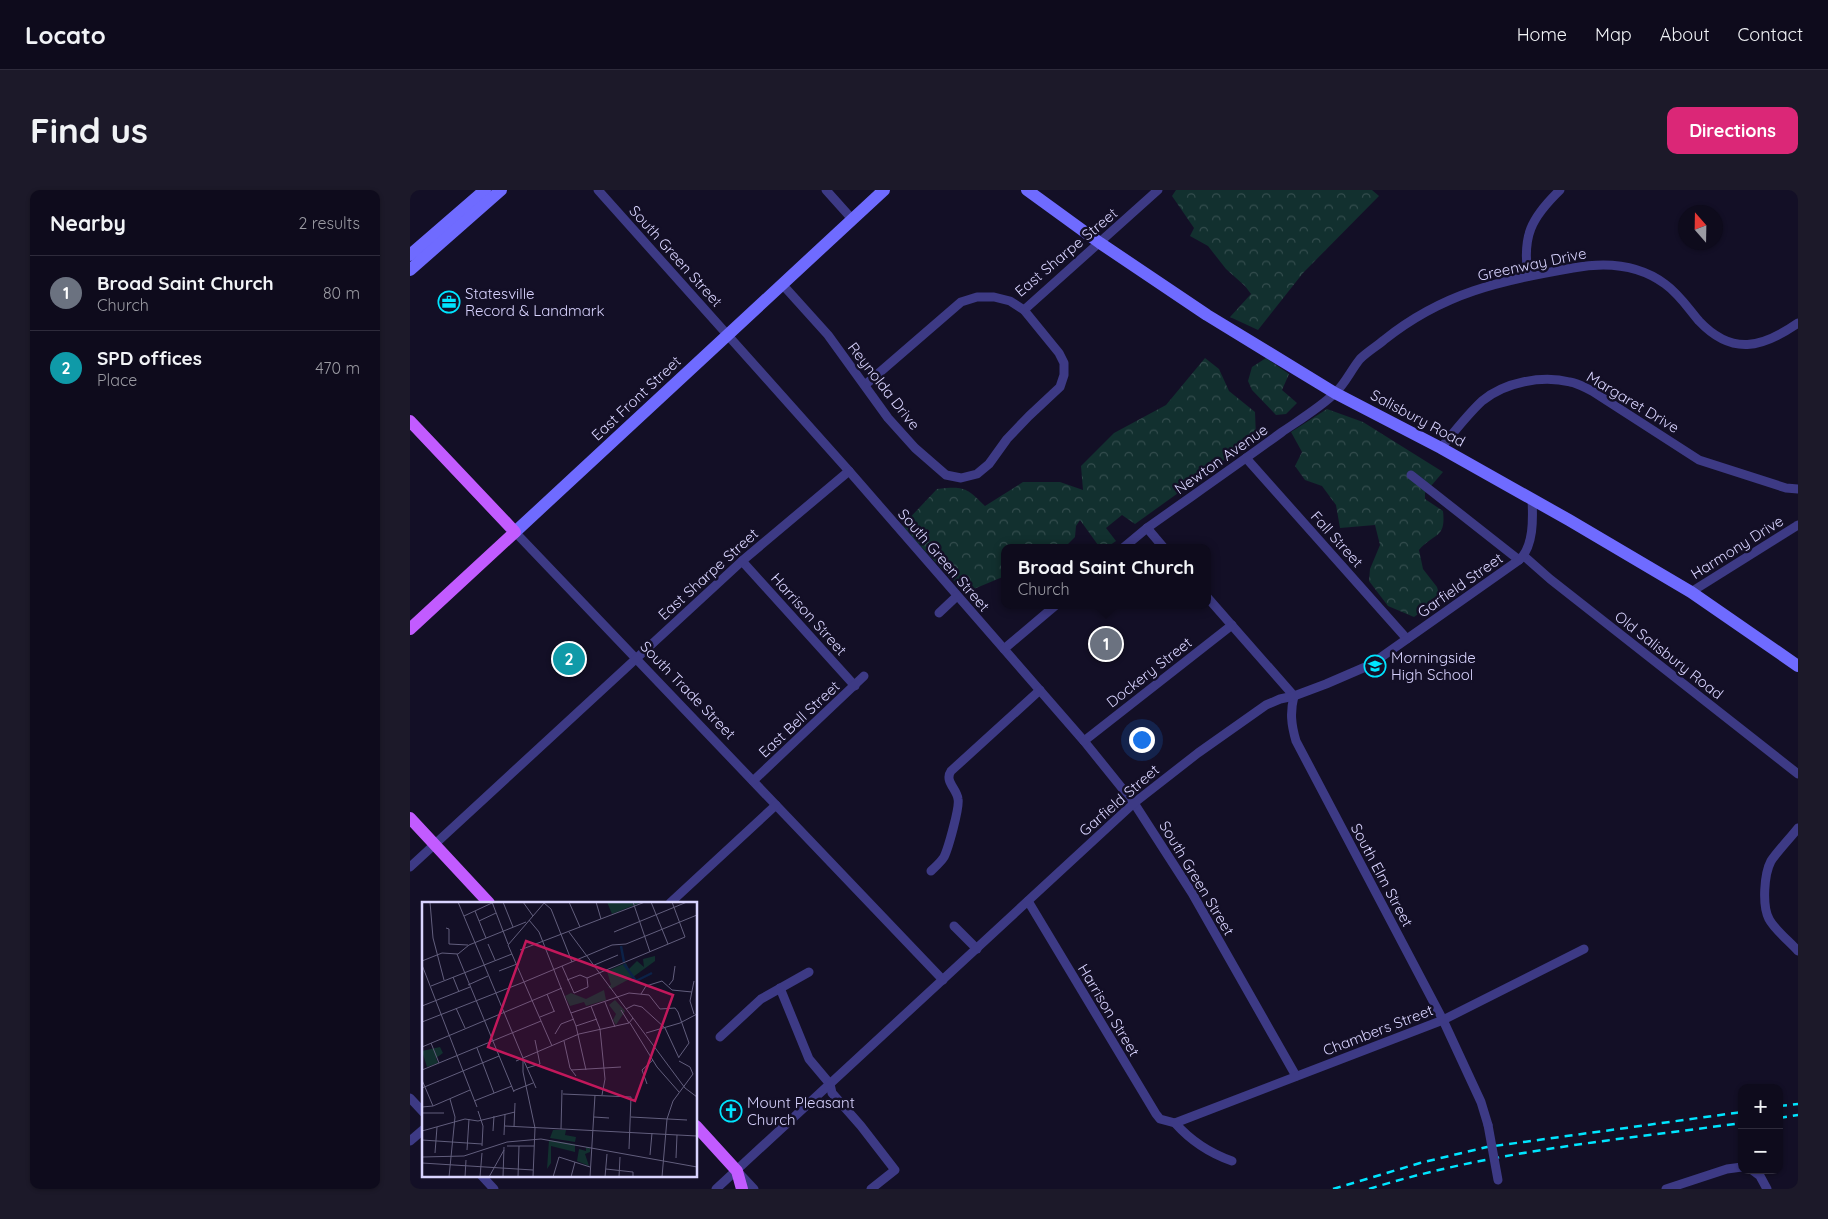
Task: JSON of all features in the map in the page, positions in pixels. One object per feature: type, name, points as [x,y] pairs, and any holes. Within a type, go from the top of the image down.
[{"type":"main road","name":"South Trade Street","points":[[410,421],[515,532]]},
{"type":"main road","name":"East Front Street","points":[[410,629],[515,532]]},
{"type":"main road","points":[[410,818],[488,902]]},
{"type":"main road","points":[[698,1128],[738,1171],[742,1189]]},
{"type":"street","points":[[410,270],[485,190]]},
{"type":"street","points":[[410,255],[502,190]]},
{"type":"street","name":"South Green Street","points":[[598,190],[849,471],[1084,741],[1134,803],[1192,894],[1296,1076]]},
{"type":"street","points":[[826,190],[852,219]]},
{"type":"street","name":"East Front Street","points":[[515,532],[884,190]]},
{"type":"street","name":"East Sharpe Street","points":[[865,385],[962,302],[977,297],[994,297],[1010,301],[1024,310],[1158,190]]},
{"type":"street","points":[[1528,276],[1526,256],[1528,236],[1536,217],[1548,201],[1560,190]]},
{"type":"street","name":"Salisbury Road","points":[[1033,191],[1100,243],[1183,300],[1335,393],[1442,448],[1690,592],[1798,666]]},
{"type":"street","name":"Greenway Drive","points":[[1335,393],[1361,358],[1425,311],[1448,299],[1469,291],[1528,276],[1598,264],[1621,266],[1643,272],[1663,283],[1675,292],[1699,321],[1714,334],[1732,343],[1752,346],[1766,342],[1798,323]]},
{"type":"street","name":"Reynolda Drive","points":[[782,284],[828,335],[888,418],[916,448],[946,475],[961,478],[977,474],[989,464],[1007,439],[1060,387],[1064,376],[1064,363],[1059,352],[1024,310]]},
{"type":"street","name":"Margaret Drive","points":[[1442,448],[1483,400],[1498,391],[1530,381],[1552,379],[1572,382],[1592,391],[1699,460],[1786,488],[1798,489]]},
{"type":"street","name":"Newton Avenue","points":[[1128,544],[1147,528],[1335,393]]},
{"type":"street","name":"Fall Street","points":[[1246,458],[1407,639]]},
{"type":"street","name":"East Sharpe Street","points":[[410,867],[742,561],[849,471]]},
{"type":"street","name":"Old Salisbury Road","points":[[1411,476],[1550,579],[1798,774]]},
{"type":"street","name":"Garfield Street","points":[[716,1189],[738,1171],[1134,803],[1198,753],[1266,706],[1280,699],[1294,696],[1358,671],[1383,656],[1521,558],[1534,519],[1532,499]]},
{"type":"street","name":"Harmony Drive","points":[[1690,592],[1798,525]]},
{"type":"street","points":[[1147,528],[1161,544]]},
{"type":"street","name":"South Trade Street","points":[[515,532],[942,980]]},
{"type":"street","name":"Harrison Street","points":[[742,561],[855,686]]},
{"type":"street","points":[[939,614],[957,596]]},
{"type":"street","points":[[1211,601],[1294,696]]},
{"type":"street","points":[[1004,649],[1051,609]]},
{"type":"street","name":"Dockery Street","points":[[1084,741],[1232,625]]},
{"type":"street","name":"East Bell Street","points":[[753,781],[864,676]]},
{"type":"street","points":[[931,871],[945,855],[958,808],[958,799],[948,779],[948,775],[1040,690]]},
{"type":"street","name":"South Elm Street","points":[[1294,696],[1290,711],[1291,726],[1296,741],[1443,1020],[1482,1102],[1499,1185]]},
{"type":"street","points":[[671,902],[776,805]]},
{"type":"street","points":[[1798,828],[1771,860],[1767,870],[1764,896],[1769,920],[1798,951]]},
{"type":"street","name":"Harrison Street","points":[[1028,901],[1156,1114],[1160,1119],[1176,1123],[1187,1136],[1199,1145],[1216,1155],[1232,1161]]},
{"type":"street","points":[[954,926],[977,949]]},
{"type":"street","name":"Chambers Street","points":[[1176,1123],[1443,1020],[1584,949]]},
{"type":"street","points":[[720,1037],[761,999],[809,972]]},
{"type":"street","points":[[780,988],[810,1059],[830,1084],[832,1093],[861,1126],[895,1170],[870,1189]]},
{"type":"street","points":[[410,1098],[422,1111]]},
{"type":"street","points":[[410,1141],[422,1131]]},
{"type":"street","points":[[1666,1189],[1727,1169],[1738,1168]]},
{"type":"street","points":[[738,1171],[754,1189]]},
{"type":"street","points":[[1757,1174],[1767,1189]]},
{"type":"street","points":[[482,1176],[494,1189]]},
{"type":"green space","points":[[1176,190],[1372,190],[1379,196],[1303,273],[1258,330],[1230,317],[1251,294],[1226,269],[1208,246],[1190,236],[1194,228],[1172,196]]},
{"type":"green space","points":[[1205,358],[1219,369],[1229,391],[1255,412],[1256,437],[1135,524],[1122,515],[1106,528],[1116,541],[1112,544],[1097,544],[1080,520],[1076,526],[1075,537],[1068,544],[1001,544],[1001,578],[969,591],[950,578],[902,526],[937,489],[964,489],[969,491],[985,506],[1023,482],[1060,482],[1083,490],[1081,466],[1114,433],[1166,405]]},
{"type":"green space","points":[[1266,358],[1289,374],[1282,390],[1297,403],[1286,414],[1276,415],[1252,390],[1248,381],[1252,367]]},
{"type":"green space","points":[[1327,409],[1363,422],[1443,472],[1425,493],[1425,499],[1443,511],[1443,526],[1438,534],[1419,550],[1423,569],[1437,587],[1440,598],[1414,617],[1388,606],[1369,581],[1370,569],[1380,545],[1375,525],[1340,528],[1336,505],[1322,486],[1305,480],[1295,466],[1302,452],[1291,432]]},
{"type":"railway","points":[[1783,1106],[1798,1104]]},
{"type":"railway","points":[[1333,1189],[1420,1163],[1487,1147],[1738,1113]]},
{"type":"railway","points":[[1783,1117],[1798,1115]]},
{"type":"railway","points":[[1369,1189],[1415,1176],[1507,1156],[1601,1141],[1738,1124]]},
{"type":"place","name":"Statesville Record & Landmark","points":[[449,302]]},
{"type":"place","name":"Broad Saint Church","points":[[1106,644]]},
{"type":"place","name":"SPD offices","points":[[569,659]]},
{"type":"place","name":"Morningside High School","points":[[1375,666]]},
{"type":"place","name":"Mount Pleasant Church","points":[[731,1111]]}]
